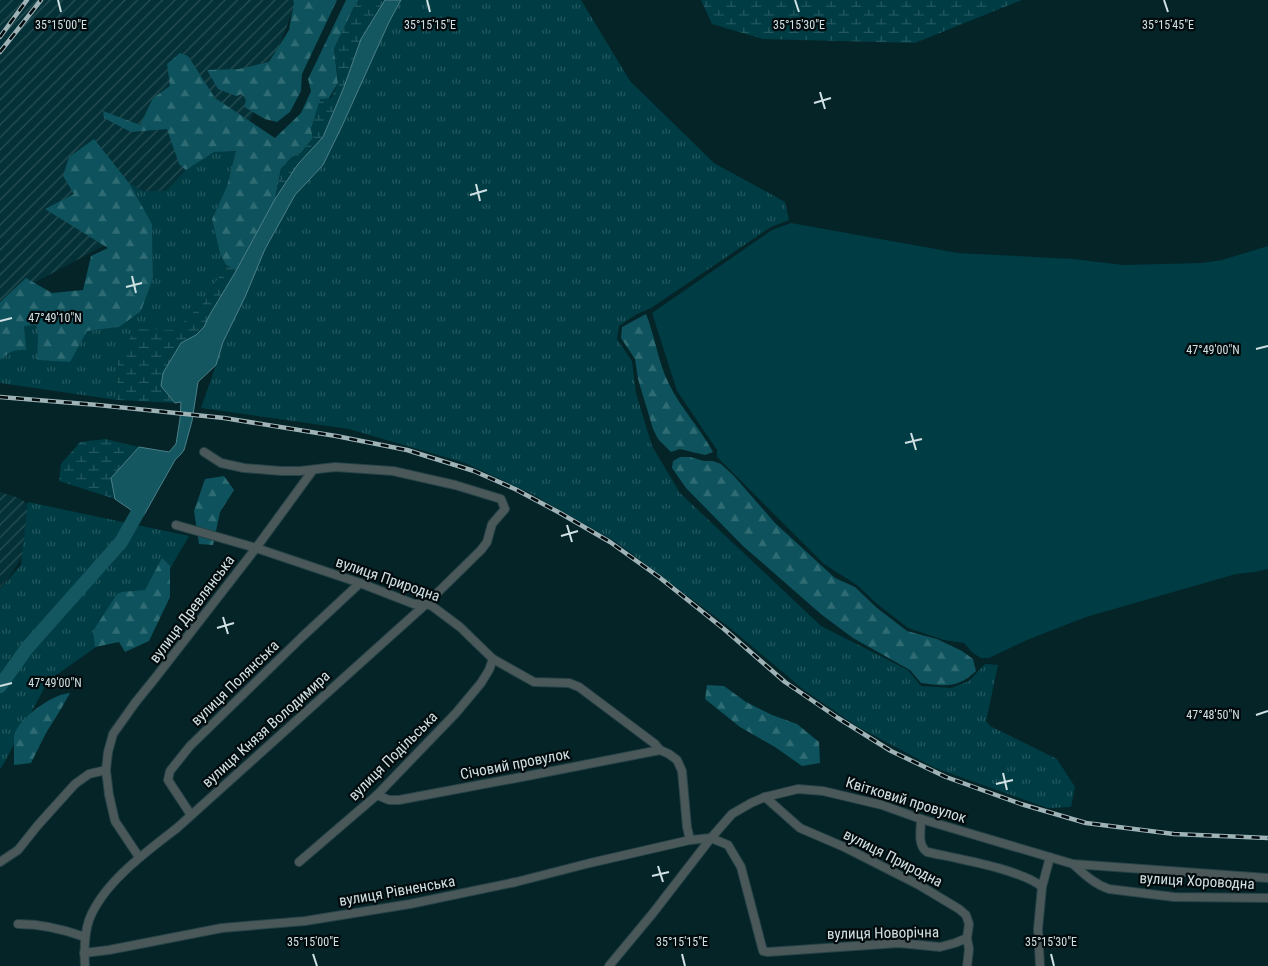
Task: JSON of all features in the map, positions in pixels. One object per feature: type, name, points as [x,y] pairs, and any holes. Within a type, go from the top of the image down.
[{"type":"street","points":[[204,452],[222,463],[244,468],[280,471],[313,470]]},
{"type":"street","name":"вулиця Князя Володимира","points":[[85,966],[85,937],[89,919],[105,892],[139,857],[177,828],[426,604],[481,550],[487,542],[492,524],[505,509],[501,499],[470,489],[393,471],[335,467],[313,470]]},
{"type":"street","name":"вулиця Древлянська","points":[[139,857],[115,821],[109,795],[106,770],[113,734],[256,548],[313,470]]},
{"type":"street","name":"вулиця Природна","points":[[176,524],[256,548],[360,583],[414,604],[432,606],[460,627],[493,659],[534,682],[569,683],[579,687],[655,744],[660,750],[677,760],[682,771],[690,840]]},
{"type":"street","name":"вулиця Полянська","points":[[191,815],[168,780],[170,772],[190,746],[360,583]]},
{"type":"street","name":"вулиця Подільська","points":[[299,862],[377,795],[481,683],[493,659]]},
{"type":"street","name":"Січовий провулок","points":[[377,795],[389,800],[400,800],[660,750]]},
{"type":"street","points":[[0,862],[18,850],[75,784],[89,774],[106,770]]},
{"type":"street","name":"Квітковий провулок","points":[[609,966],[653,913],[710,838],[732,814],[751,802],[798,789],[824,791],[882,805],[921,819],[1073,864],[1268,878]]},
{"type":"street","name":"вулиця Природна","points":[[765,797],[800,828],[844,846],[919,884],[959,909],[966,915],[969,924],[967,966]]},
{"type":"street","points":[[921,819],[920,843],[922,849],[927,852],[1006,870],[1029,878],[1042,887]]},
{"type":"street","name":"вулиця Рівненська","points":[[84,952],[109,950],[222,928],[305,921],[410,904],[516,882],[690,840],[710,838]]},
{"type":"street","name":"вулиця Новорічна","points":[[710,838],[728,845],[741,867],[763,951],[899,943],[940,947],[967,938]]},
{"type":"street","points":[[1040,966],[1038,929],[1042,887],[1050,857]]},
{"type":"street","name":"вулиця Хороводна","points":[[1073,864],[1093,881],[1109,889],[1174,897],[1268,898]]},
{"type":"street","points":[[18,924],[53,927],[85,937]]},
{"type":"shaded area","points":[[0,0],[297,0],[227,180],[0,301]]},
{"type":"shaded area","points":[[385,0],[401,0],[323,165],[295,195],[265,249],[245,297],[223,342],[216,365],[198,382],[192,421],[184,450],[175,460],[144,515],[133,527],[128,527],[134,512],[115,499],[111,478],[139,447],[169,452],[176,444],[181,402],[175,403],[161,386],[163,373],[181,343],[196,335],[204,327],[275,199],[298,164],[323,137],[344,87],[361,39]]},
{"type":"shaded area","points":[[0,492],[19,498],[28,504],[31,543],[0,588]]},
{"type":"green space","points":[[293,0],[337,0],[302,74],[301,91],[290,112],[277,122],[265,119],[244,107],[246,100],[242,94],[236,96],[218,89],[207,70],[239,69],[269,62],[289,30]]},
{"type":"green space","points":[[346,0],[359,0],[334,49],[338,83],[311,128],[313,138],[301,153],[291,158],[281,169],[275,199],[236,271],[226,265],[220,254],[212,219],[227,186],[236,151],[214,152],[186,170],[179,164],[167,129],[131,132],[104,118],[103,111],[140,125],[153,98],[170,86],[167,64],[180,53],[188,56],[215,98],[275,138],[301,113],[311,91],[308,79]]},
{"type":"green space","points":[[359,0],[385,0],[361,39],[344,87],[323,137],[298,164],[275,199],[281,169],[291,158],[301,153],[313,138],[311,129],[320,99],[331,98],[338,83],[334,49]]},
{"type":"green space","points":[[401,0],[581,0],[630,81],[714,163],[785,202],[789,220],[771,227],[651,308],[637,314],[619,326],[617,339],[632,361],[636,393],[652,446],[680,493],[821,626],[908,670],[921,686],[951,688],[969,681],[985,664],[998,665],[986,721],[990,726],[1057,759],[1075,787],[1071,807],[1048,808],[935,768],[858,727],[804,690],[729,627],[616,542],[532,494],[465,463],[349,429],[201,408],[223,342],[265,249],[295,195],[323,165]]},
{"type":"green space","points":[[701,0],[1022,0],[915,43],[763,39],[712,24]]},
{"type":"green space","points":[[94,139],[129,183],[152,224],[153,278],[141,311],[119,327],[87,331],[70,362],[37,360],[38,335],[36,325],[24,326],[26,350],[17,350],[0,360],[0,302],[26,278],[52,293],[83,290],[91,256],[108,248],[45,209],[74,194],[63,176],[69,157]]},
{"type":"green space","points":[[236,151],[227,186],[212,219],[220,254],[226,265],[204,302],[175,330],[118,357],[117,400],[0,383],[0,360],[13,350],[24,326],[36,324],[38,360],[87,331],[119,327],[153,278],[152,224],[129,183],[143,191],[166,191],[186,170],[214,152]]},
{"type":"green space","points":[[791,223],[958,253],[1074,259],[1123,265],[1202,263],[1222,260],[1268,246],[1268,569],[1236,574],[1086,617],[1027,640],[989,658],[981,658],[973,653],[964,643],[944,640],[908,628],[876,603],[857,585],[824,564],[717,457],[717,450],[677,391],[652,313],[772,230]]},
{"type":"green space","points":[[226,265],[236,271],[204,327],[196,335],[181,343],[163,373],[161,386],[175,403],[117,400],[118,357],[136,329],[175,330],[204,302]]},
{"type":"green space","points":[[646,314],[669,384],[713,452],[705,455],[680,449],[671,452],[658,439],[653,429],[638,379],[635,359],[621,338],[622,327]]},
{"type":"green space","points":[[105,439],[139,447],[111,478],[115,499],[59,481],[61,464],[80,442]]},
{"type":"green space","points":[[680,457],[690,457],[721,464],[775,523],[835,578],[855,587],[877,608],[907,631],[937,639],[962,651],[973,659],[976,671],[963,681],[950,685],[921,683],[910,670],[853,638],[822,615],[743,546],[686,488],[672,468],[673,461]]},
{"type":"green space","points":[[224,476],[234,490],[220,512],[213,545],[199,544],[194,511],[205,479]]},
{"type":"green space","points":[[28,502],[189,536],[165,577],[110,637],[48,681],[0,769],[0,589],[21,565]]},
{"type":"green space","points":[[162,558],[170,566],[170,597],[149,641],[125,652],[119,642],[95,647],[93,631],[117,594],[145,590]]},
{"type":"green space","points":[[707,685],[724,686],[746,702],[772,715],[797,724],[819,742],[820,763],[802,766],[775,747],[740,727],[705,699]]},
{"type":"green space","points":[[70,693],[31,763],[14,765],[14,736],[20,724],[45,703],[59,695]]},
{"type":"waterway","points":[[0,686],[27,648],[121,542],[138,512]]},
{"type":"railway","points":[[0,37],[27,0]]},
{"type":"railway","points":[[0,52],[41,0]]},
{"type":"railway","points":[[0,397],[224,418],[336,436],[407,450],[474,471],[515,489],[610,542],[659,577],[724,629],[785,682],[891,751],[946,777],[1021,804],[1086,823],[1174,834],[1268,838]]}]
